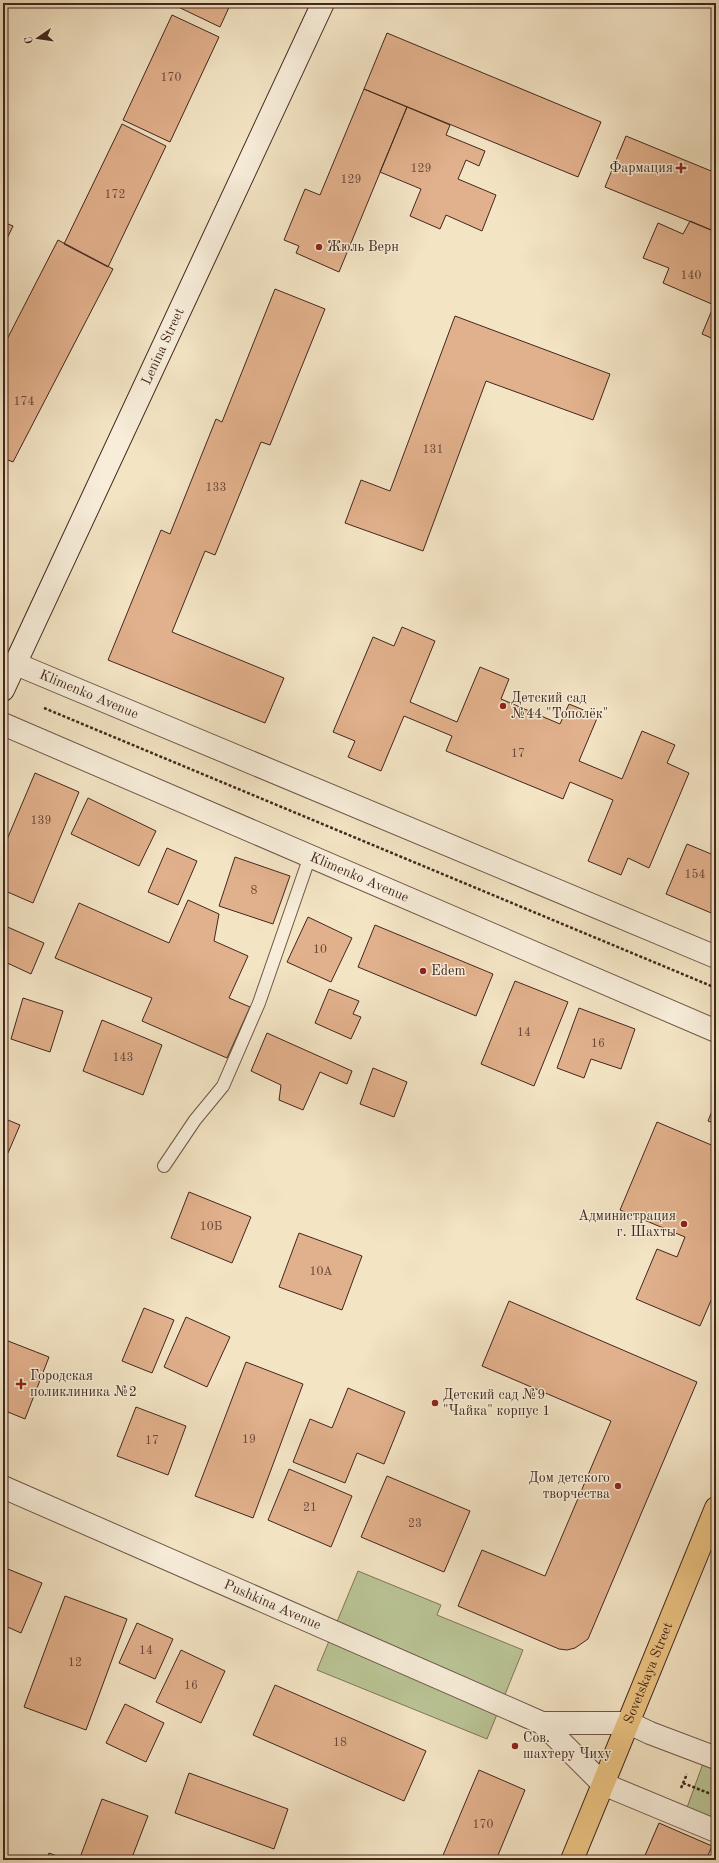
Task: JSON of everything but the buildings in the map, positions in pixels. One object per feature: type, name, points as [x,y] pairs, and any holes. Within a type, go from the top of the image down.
[{"type":"main road","name":"Sovetskaya Street","points":[[572,1860],[716,1508]]},
{"type":"street","name":"Lenina Street","points":[[3,690],[323,3]]},
{"type":"street","name":"Klimenko Avenue","points":[[16,664],[716,957]]},
{"type":"street","name":"Klimenko Avenue","points":[[3,724],[716,1031]]},
{"type":"street","name":"Pushkina Avenue","points":[[3,1487],[542,1723],[603,1784],[716,1831]]},
{"type":"street","name":"Pushkina Avenue","points":[[542,1723],[629,1723],[650,1733],[706,1754]]},
{"type":"lane","points":[[164,1166],[195,1120],[223,1086],[259,1004],[310,856]]},
{"type":"path","points":[[32,736],[57,680]]},
{"type":"path","points":[[44,708],[716,988]]},
{"type":"path","points":[[672,1813],[683,1783],[706,1754]]},
{"type":"path","points":[[683,1783],[716,1796]]},
{"type":"green space","points":[[358,1571],[441,1605],[437,1615],[523,1650],[487,1739],[317,1670]]},
{"type":"green space","points":[[705,1758],[716,1762],[716,1825],[685,1813]]},
{"type":"place","name":"Фармация","points":[[681,168]]},
{"type":"place","name":"Жюль Верн","points":[[319,247]]},
{"type":"place","name":"Детский сад №44 \"Тополёк\"","points":[[503,706]]},
{"type":"place","name":"Edem","points":[[423,971]]},
{"type":"place","name":"Администрация г. Шахты","points":[[684,1224]]},
{"type":"place","name":"Городская поликлиника №2","points":[[21,1384]]},
{"type":"place","name":"Детский сад №9 \"Чайка\" корпус 1","points":[[435,1403]]},
{"type":"place","name":"Дом детского творчества","points":[[618,1486]]},
{"type":"place","name":"Сов. шахтеру Чиху","points":[[515,1746]]}]
